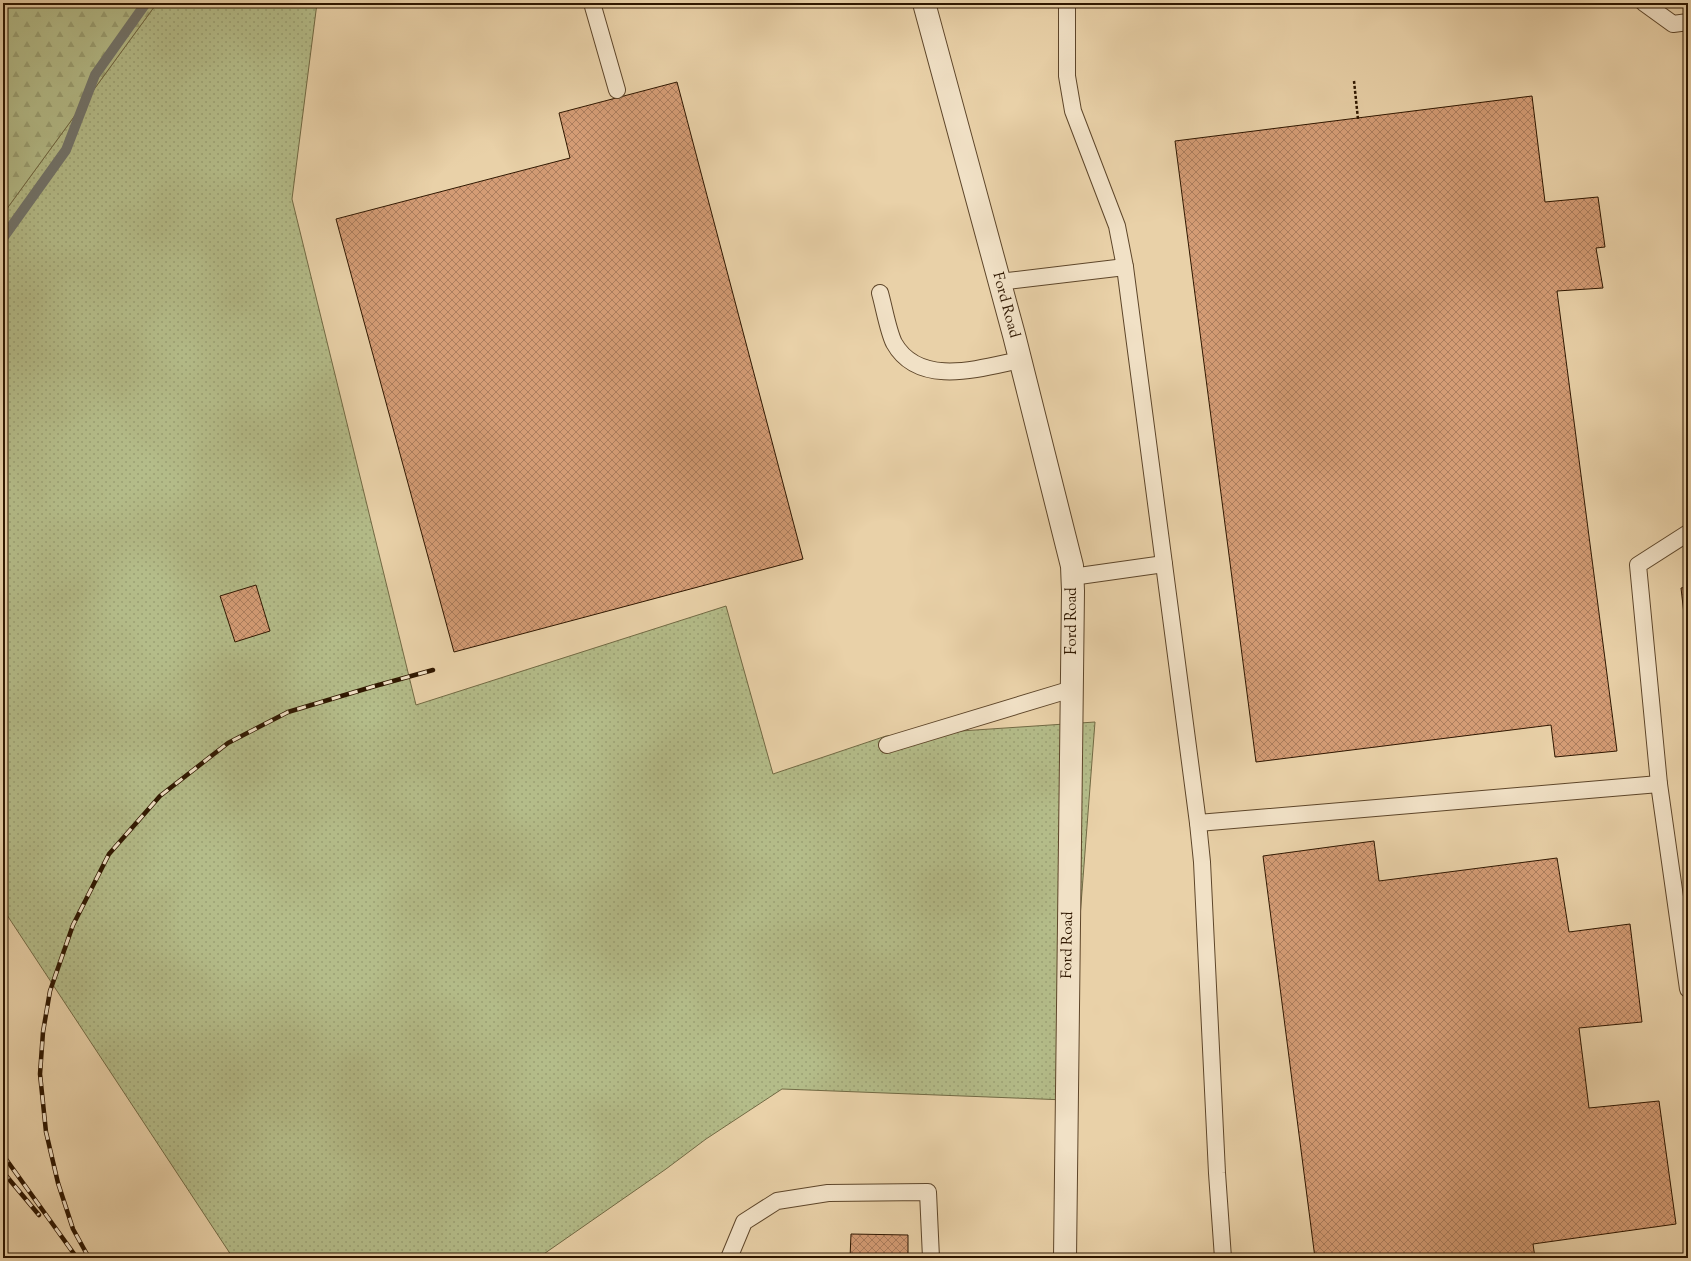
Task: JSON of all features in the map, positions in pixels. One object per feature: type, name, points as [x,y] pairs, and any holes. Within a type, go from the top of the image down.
[{"type":"street","name":"Ford Road","points":[[924,3],[1020,360],[1072,566],[1072,689],[1064,1258]]},
{"type":"lane","points":[[592,3],[617,90]]},
{"type":"lane","points":[[1067,3],[1067,76],[1073,110],[1117,226],[1125,267],[1198,823],[1202,862],[1217,1173],[1224,1258]]},
{"type":"lane","points":[[1644,3],[1672,24],[1688,22]]},
{"type":"lane","points":[[999,282],[1125,267]]},
{"type":"lane","points":[[880,293],[894,342],[905,358],[924,369],[959,372],[1020,360]]},
{"type":"lane","points":[[1688,533],[1638,565],[1659,784],[1688,982]]},
{"type":"lane","points":[[1072,577],[1164,564]]},
{"type":"lane","points":[[887,745],[1072,689]]},
{"type":"lane","points":[[1198,823],[1659,784]]},
{"type":"lane","points":[[730,1258],[744,1222],[777,1201],[828,1193],[928,1192],[931,1258]]},
{"type":"path","points":[[1354,81],[1358,118]]},
{"type":"green space","points":[[3,3],[157,3],[3,214]]},
{"type":"green space","points":[[157,3],[317,3],[292,199],[416,705],[726,606],[773,774],[886,736],[1095,722],[1066,1100],[782,1089],[706,1139],[666,1169],[538,1258],[233,1258],[3,909],[3,214]]},
{"type":"building","points":[[677,82],[803,559],[454,652],[336,219],[570,158],[559,113]]},
{"type":"building","points":[[1532,96],[1545,202],[1598,197],[1605,247],[1596,248],[1603,288],[1557,291],[1617,751],[1555,757],[1551,725],[1256,762],[1175,141]]},
{"type":"building","points":[[256,585],[270,631],[235,642],[220,596]]},
{"type":"building","points":[[1688,587],[1688,649],[1681,588]]},
{"type":"building","points":[[1374,841],[1379,881],[1557,858],[1569,932],[1630,924],[1642,1022],[1579,1028],[1589,1108],[1659,1101],[1676,1224],[1533,1244],[1535,1258],[1315,1258],[1263,856]]},
{"type":"building","points":[[851,1234],[908,1235],[908,1258],[850,1258]]},
{"type":"building","points":[[803,1257],[803,1258],[744,1258]]},
{"type":"waterway","points":[[3,238],[66,150],[95,75],[146,3]]},
{"type":"railway","points":[[89,1258],[73,1229],[58,1183],[46,1132],[40,1074],[43,1032],[50,991],[73,925],[109,854],[160,796],[228,743],[288,712],[433,670]]},
{"type":"railway","points":[[3,1155],[77,1258]]},
{"type":"railway","points":[[3,1172],[39,1215]]}]
